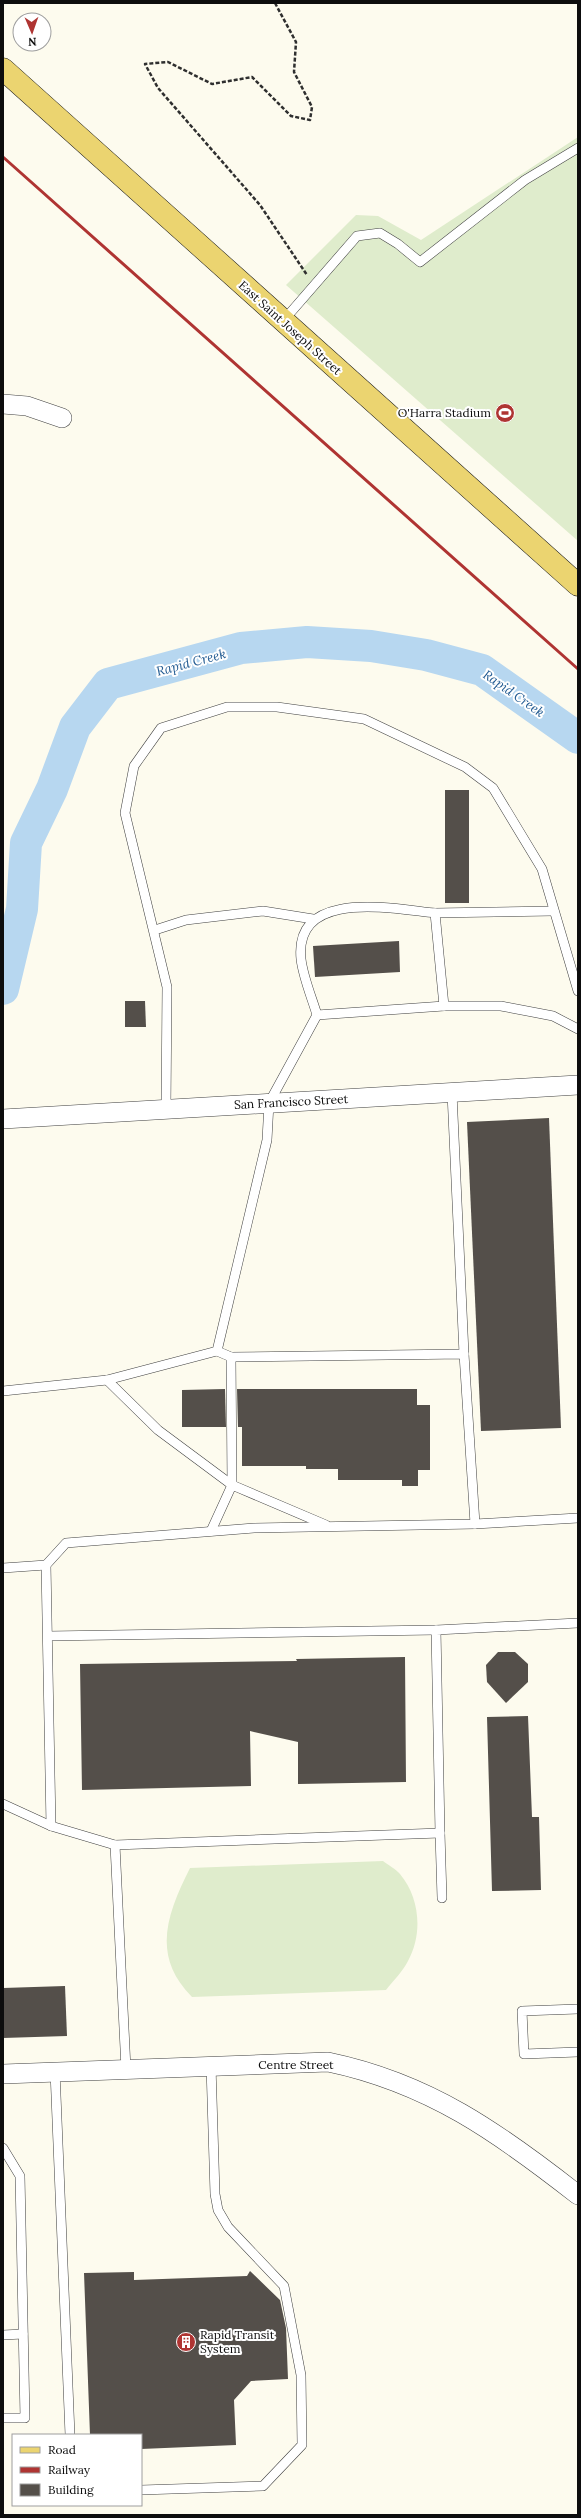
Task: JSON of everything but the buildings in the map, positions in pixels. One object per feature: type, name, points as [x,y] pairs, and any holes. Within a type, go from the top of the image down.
[{"type":"main road","name":"East Saint Joseph Street","points":[[3,69],[283,322],[578,585]]},
{"type":"street","points":[[3,404],[27,406],[62,418]]},
{"type":"street","name":"San Francisco Street","points":[[3,1118],[578,1086]]},
{"type":"street","name":"Centre Street","points":[[3,2074],[328,2062],[360,2069],[403,2083],[443,2101],[520,2149],[578,2195]]},
{"type":"lane","points":[[283,322],[357,236],[380,233],[398,244],[420,262],[525,180],[578,148]]},
{"type":"lane","points":[[166,1109],[167,987],[155,930],[125,813],[134,766],[161,728],[227,708],[277,707],[364,719],[465,767],[493,788],[542,869],[553,911],[578,991]]},
{"type":"lane","points":[[155,930],[186,920],[263,911],[313,919],[329,911],[371,907],[435,913],[553,911]]},
{"type":"lane","points":[[435,913],[444,1006]]},
{"type":"lane","points":[[217,1351],[267,1140],[269,1103],[317,1015],[301,959],[304,937],[313,919]]},
{"type":"lane","points":[[317,1015],[444,1006],[501,1006],[553,1016],[578,1029]]},
{"type":"lane","points":[[452,1093],[464,1354],[475,1524]]},
{"type":"lane","points":[[3,1391],[107,1380],[217,1351],[231,1357],[464,1354]]},
{"type":"lane","points":[[211,1531],[232,1485],[231,1357]]},
{"type":"lane","points":[[107,1380],[158,1430],[232,1485],[329,1527]]},
{"type":"lane","points":[[3,1568],[46,1565],[66,1543],[254,1528],[475,1524],[578,1518]]},
{"type":"lane","points":[[46,1565],[52,1826]]},
{"type":"lane","points":[[48,1636],[436,1630],[578,1623]]},
{"type":"lane","points":[[436,1630],[442,1898]]},
{"type":"lane","points":[[3,1804],[52,1826],[115,1845],[440,1833]]},
{"type":"lane","points":[[115,1845],[126,2069]]},
{"type":"lane","points":[[578,2009],[522,2011],[524,2054],[578,2052]]},
{"type":"lane","points":[[142,2490],[263,2486],[302,2445],[301,2375],[284,2286],[228,2227],[218,2210],[215,2194],[210,2066]]},
{"type":"lane","points":[[55,2071],[70,2434]]},
{"type":"lane","points":[[3,2148],[20,2176],[25,2418],[3,2418]]},
{"type":"lane","points":[[3,2335],[23,2334]]},
{"type":"path","points":[[275,3],[296,42],[294,72],[312,107],[310,120],[291,116],[252,77],[212,84],[168,62],[146,64],[158,88],[260,205],[302,270],[316,284]]},
{"type":"green space","name":"O'Harra Stadium","points":[[578,137],[578,541],[286,285],[356,215],[378,216],[421,240]]},
{"type":"green space","points":[[383,1861],[398,1872],[407,1884],[412,1894],[417,1916],[416,1939],[413,1950],[408,1961],[386,1990],[192,1997],[179,1982],[171,1966],[167,1950],[167,1934],[175,1902],[190,1868]]},
{"type":"waterway","name":"Rapid Creek","points":[[3,989],[22,909],[26,843],[52,789],[75,727],[108,684],[241,648],[307,642],[371,646],[426,655],[482,670],[578,738]]},
{"type":"railway","points":[[3,157],[578,669]]},
{"type":"place","name":"O'Harra Stadium","points":[[505,413]]},
{"type":"place","name":"Rapid Transit System","points":[[186,2342]]}]
